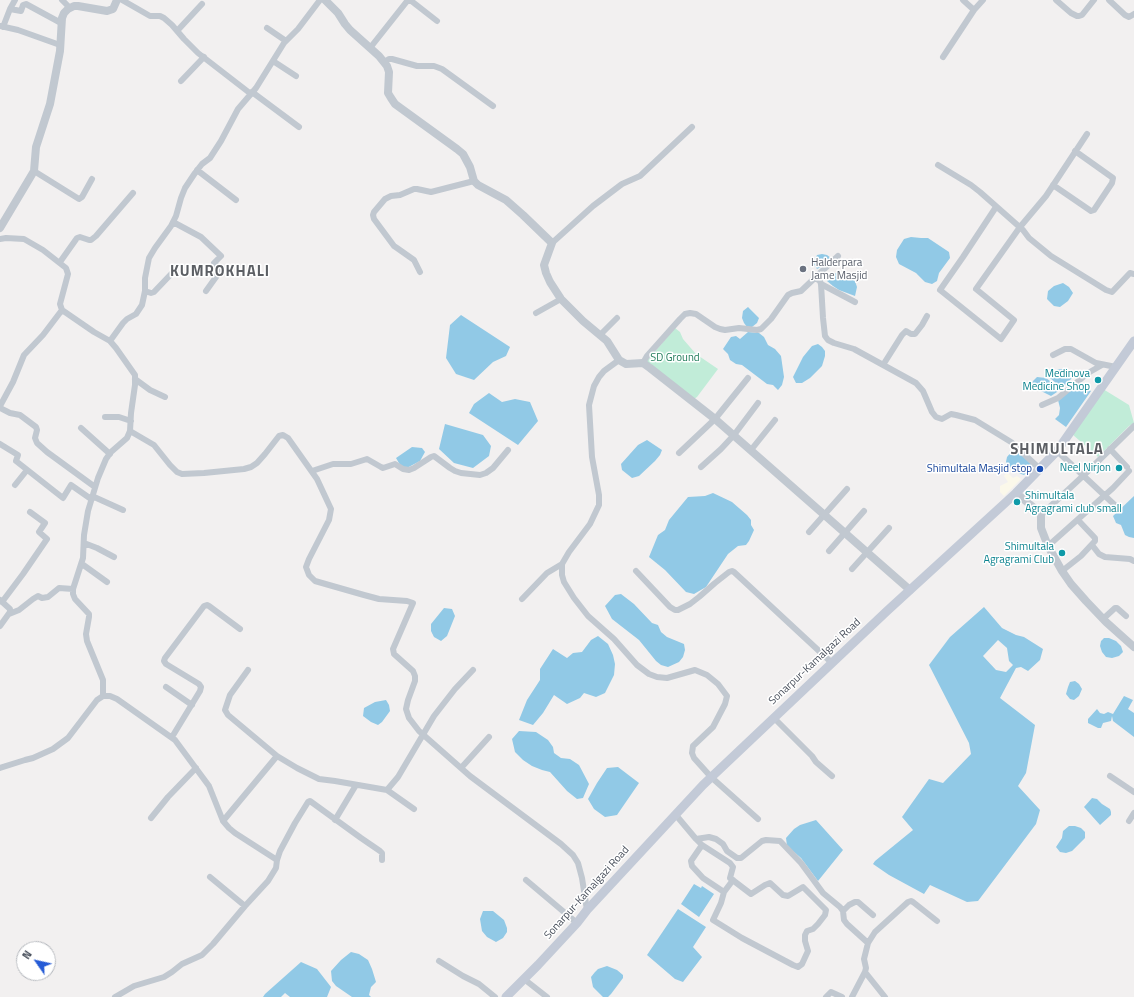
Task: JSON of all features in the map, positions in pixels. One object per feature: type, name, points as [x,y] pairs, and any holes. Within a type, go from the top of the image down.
[{"type":"main road","name":"Sonarpur-Kamalgazi Road","points":[[506,997],[711,777],[1040,469],[1057,450],[1134,341]]},
{"type":"street","points":[[15,0],[1,26],[18,30],[60,45]]},
{"type":"street","points":[[62,0],[70,8]]},
{"type":"street","points":[[0,228],[34,171],[36,148],[50,104],[60,45],[61,23],[64,13],[74,6],[83,6],[107,11],[112,9],[117,0]]},
{"type":"street","points":[[122,0],[150,16],[160,16],[164,18],[204,57],[299,127]]},
{"type":"street","points":[[110,341],[125,321],[136,314],[142,305],[149,258],[173,222],[185,188],[202,164],[210,158],[238,109],[252,93],[269,69],[286,41],[298,29],[320,0]]},
{"type":"street","points":[[325,0],[338,13],[350,30],[387,66],[389,72],[388,93],[395,104],[460,151],[470,167],[474,181],[485,190],[506,200],[524,215],[552,243]]},
{"type":"street","points":[[370,48],[409,0],[436,21]]},
{"type":"street","points":[[963,0],[974,10]]},
{"type":"street","points":[[943,57],[974,10],[983,0]]},
{"type":"street","points":[[1056,0],[1071,13],[1079,16],[1082,15],[1094,0]]},
{"type":"street","points":[[1109,0],[1125,16],[1129,17],[1134,14]]},
{"type":"street","points":[[10,9],[20,11],[23,5],[26,4],[61,23]]},
{"type":"street","points":[[177,31],[202,4]]},
{"type":"street","points":[[267,28],[286,41]]},
{"type":"street","points":[[181,81],[204,57]]},
{"type":"street","points":[[384,62],[392,59],[417,66],[434,66],[442,69],[493,106]]},
{"type":"street","points":[[273,61],[296,76]]},
{"type":"street","points":[[692,127],[640,176],[622,184],[593,206],[552,243],[544,264],[550,282],[561,299],[583,321],[607,341],[619,360],[626,364],[643,363],[715,419],[910,590]]},
{"type":"street","points":[[996,206],[940,290],[1001,338],[1014,320],[976,289],[1020,228],[1046,196],[1086,134]]},
{"type":"street","points":[[1053,185],[1091,211],[1094,210],[1112,183],[1113,178],[1075,151]]},
{"type":"street","points":[[938,165],[971,185],[1051,256],[1108,291],[1112,292],[1130,273],[1134,274]]},
{"type":"street","points":[[197,170],[236,200]]},
{"type":"street","points":[[34,171],[79,199],[82,197],[92,180]]},
{"type":"street","points":[[420,272],[414,260],[394,246],[374,219],[374,212],[385,199],[391,196],[400,195],[414,189],[431,192],[474,181]]},
{"type":"street","points":[[60,262],[77,238],[80,237],[91,240],[96,236],[133,193]]},
{"type":"street","points":[[173,222],[201,237],[221,256],[214,264],[221,270],[206,291]]},
{"type":"street","points":[[0,239],[24,239],[43,250],[66,268],[68,272],[60,304],[62,310],[110,341],[130,366],[135,375],[130,413],[130,431],[127,438],[110,454],[102,468],[95,487],[86,520],[82,564],[73,589],[75,599],[90,617],[86,641],[103,680],[103,696]]},
{"type":"street","points":[[643,363],[647,356],[685,314],[696,314],[715,327],[725,330],[739,328],[761,329],[771,319],[788,295],[801,291],[838,256]]},
{"type":"street","points":[[145,291],[151,293],[154,292],[174,271]]},
{"type":"street","points":[[815,278],[820,281],[821,284],[855,302]]},
{"type":"street","points":[[821,284],[824,330],[825,336],[828,340],[854,349],[916,383],[920,386],[932,412],[936,417],[942,419],[951,414],[956,414],[975,420],[1011,442],[1040,469]]},
{"type":"street","points":[[536,313],[561,299]]},
{"type":"street","points":[[62,310],[43,335],[24,356],[0,407],[10,413],[20,415],[36,427],[37,430],[35,438],[37,442],[47,452],[95,487]]},
{"type":"street","points":[[883,365],[902,335],[906,331],[910,334],[915,334],[927,316]]},
{"type":"street","points":[[600,335],[617,318]]},
{"type":"street","points":[[1053,355],[1065,349],[1071,349],[1096,363],[1116,367]]},
{"type":"street","points":[[522,599],[547,573],[562,564],[590,524],[599,505],[599,495],[592,457],[589,405],[594,386],[599,377],[604,371],[619,360]]},
{"type":"street","points":[[1042,405],[1058,398],[1088,372],[1102,365]]},
{"type":"street","points":[[679,453],[715,419],[748,378]]},
{"type":"street","points":[[135,379],[150,390],[165,397]]},
{"type":"street","points":[[701,467],[734,435],[758,403]]},
{"type":"street","points":[[105,417],[119,417],[131,421]]},
{"type":"street","points":[[751,450],[775,420]]},
{"type":"street","points":[[1041,515],[1134,426]]},
{"type":"street","points":[[81,428],[110,454]]},
{"type":"street","points":[[130,431],[154,445],[174,470],[182,474],[244,469],[251,467],[279,436],[283,435],[288,438],[317,479],[331,509],[329,520],[306,567],[309,576],[314,580],[379,599],[407,601],[413,603],[393,649],[394,654],[413,671],[415,676],[415,681],[406,709],[407,714],[423,736],[483,787],[561,844],[573,855],[578,863],[582,878],[587,910]]},
{"type":"street","points":[[0,444],[18,455],[16,461],[63,498],[71,485],[92,497],[109,502],[123,510]]},
{"type":"street","points":[[312,471],[333,464],[351,464],[367,459],[381,468],[393,464],[409,470],[434,456],[455,471],[461,473],[480,474],[486,473],[493,468],[508,450]]},
{"type":"street","points":[[1057,450],[1119,509]]},
{"type":"street","points":[[1048,546],[1105,495],[1128,469],[1110,450]]},
{"type":"street","points":[[15,485],[27,470]]},
{"type":"street","points":[[809,532],[847,489]]},
{"type":"street","points":[[1016,493],[1041,515],[1041,528],[1048,546],[1062,571],[1086,601],[1103,619],[1134,647]]},
{"type":"street","points":[[829,551],[864,511]]},
{"type":"street","points":[[9,614],[10,609],[1,601],[23,574],[47,539],[39,532],[44,523],[30,512]]},
{"type":"street","points":[[1062,571],[1082,556],[1095,541],[1095,538],[1078,520]]},
{"type":"street","points":[[852,569],[890,528]]},
{"type":"street","points":[[84,542],[114,557]]},
{"type":"street","points":[[1092,545],[1099,554],[1105,557],[1130,559],[1134,562]]},
{"type":"street","points":[[82,564],[107,582]]},
{"type":"street","points":[[562,564],[562,575],[564,582],[574,598],[588,616],[614,639],[636,665],[657,678],[667,678],[695,670],[707,675],[718,684],[727,696],[725,704],[713,726],[693,746],[692,753],[694,758],[711,777],[758,819]]},
{"type":"street","points":[[636,571],[670,607],[678,610],[690,604],[732,571],[832,663]]},
{"type":"street","points":[[0,626],[9,614],[19,610],[38,596],[42,598],[48,596],[59,588],[73,589]]},
{"type":"street","points":[[172,737],[192,705],[201,687],[166,664],[164,661],[165,658],[204,606],[210,606],[240,629]]},
{"type":"street","points":[[1103,619],[1115,608],[1126,616]]},
{"type":"street","points":[[248,670],[230,695],[225,710],[226,713],[277,756],[296,768],[320,779],[387,790],[414,809]]},
{"type":"street","points":[[387,790],[398,776],[442,706],[455,689],[473,670]]},
{"type":"street","points":[[166,687],[192,705]]},
{"type":"street","points":[[0,768],[33,758],[53,749],[68,738],[97,700],[103,696],[110,696],[117,699],[172,737],[209,786],[223,821],[235,833],[277,860]]},
{"type":"street","points":[[774,718],[812,756],[816,762],[832,776]]},
{"type":"street","points":[[461,768],[489,738]]},
{"type":"street","points":[[223,821],[277,756]]},
{"type":"street","points":[[151,818],[168,797],[196,768]]},
{"type":"street","points":[[1110,776],[1134,792]]},
{"type":"street","points":[[335,820],[356,785]]},
{"type":"street","points":[[115,997],[134,986],[164,977],[182,964],[202,955],[213,944],[268,881],[276,868],[280,850],[294,823],[308,802],[310,801],[380,851],[382,860]]},
{"type":"street","points":[[1129,821],[1134,813]]},
{"type":"street","points":[[676,814],[702,845],[730,863],[733,867],[730,878],[733,880],[751,894],[770,883],[783,895],[788,896],[803,888],[826,910],[825,915],[818,924],[813,929],[807,931],[805,936],[808,951],[802,964],[798,967],[792,965],[742,938],[713,920],[721,903],[724,892],[733,880]]},
{"type":"street","points":[[696,839],[704,837],[713,838],[723,844],[727,851],[737,858],[741,858],[762,841],[780,841],[801,863],[823,893],[840,907],[844,920],[847,924],[868,942]]},
{"type":"street","points":[[702,845],[691,861],[692,866],[703,878],[724,892]]},
{"type":"street","points":[[210,877],[245,906]]},
{"type":"street","points":[[526,880],[576,923]]},
{"type":"street","points":[[842,911],[849,905],[858,902],[873,915]]},
{"type":"street","points":[[852,997],[865,972],[866,968],[864,959],[868,942],[883,925],[908,902],[913,902],[938,921]]},
{"type":"street","points":[[439,961],[479,984],[495,997]]},
{"type":"street","points":[[865,972],[885,997]]},
{"type":"street","points":[[524,979],[547,997]]},
{"type":"street","points":[[826,997],[831,992],[842,997]]},
{"type":"shaded area","points":[[1007,472],[1013,478],[1017,476],[1021,479],[1004,496],[1000,492],[1000,486],[1008,482],[1004,476]]},
{"type":"green space","name":"SD Ground","points":[[675,328],[680,332],[683,339],[696,354],[718,369],[694,399],[646,362]]},
{"type":"green space","points":[[1103,389],[1129,405],[1134,423],[1129,426],[1098,457],[1072,434]]},
{"type":"water","points":[[911,237],[928,238],[949,252],[950,258],[939,273],[937,281],[932,284],[925,282],[916,273],[899,264],[896,257],[897,250],[904,239]]},
{"type":"water","points":[[822,254],[831,258],[823,266],[817,269],[813,263],[817,255]]},
{"type":"water","points":[[837,273],[846,275],[855,281],[857,287],[855,296],[839,290],[827,281],[833,274]]},
{"type":"water","points":[[1063,283],[1069,287],[1073,293],[1068,301],[1060,307],[1054,306],[1047,299],[1048,291],[1054,286]]},
{"type":"water","points":[[748,307],[759,318],[757,323],[752,327],[747,327],[742,318],[743,311]]},
{"type":"water","points":[[461,315],[510,347],[506,356],[493,362],[474,380],[456,374],[446,358],[450,325]]},
{"type":"water","points":[[748,332],[759,333],[764,337],[768,345],[775,349],[781,356],[784,377],[782,385],[778,390],[773,385],[767,384],[742,365],[736,364],[730,360],[728,354],[723,349],[731,337],[736,336],[740,339]]},
{"type":"water","points":[[818,344],[825,351],[822,366],[810,378],[802,383],[796,383],[793,377],[803,357],[812,346]]},
{"type":"water","points":[[1067,369],[1072,373],[1073,377],[1062,388],[1050,378],[1056,370]]},
{"type":"water","points":[[1037,377],[1046,378],[1059,388],[1057,392],[1051,396],[1031,386]]},
{"type":"water","points":[[1078,384],[1091,391],[1066,427],[1055,419],[1059,415],[1060,408],[1058,400]]},
{"type":"water","points":[[489,393],[502,402],[515,399],[530,402],[538,421],[518,445],[469,413],[474,404]]},
{"type":"water","points":[[445,424],[483,435],[491,446],[489,456],[473,468],[454,463],[439,449]]},
{"type":"water","points":[[647,440],[662,450],[655,461],[639,476],[632,478],[622,470],[621,464],[638,445]]},
{"type":"water","points":[[412,447],[422,448],[425,452],[420,461],[403,470],[396,458]]},
{"type":"water","points":[[1013,450],[1017,451],[1034,466],[1024,475],[1011,468],[1006,462],[1007,457]]},
{"type":"water","points":[[713,493],[732,502],[747,515],[751,520],[751,525],[754,530],[746,545],[738,546],[728,554],[706,587],[694,594],[686,592],[665,570],[649,557],[658,535],[665,530],[669,520],[688,497],[705,496]]},
{"type":"water","points":[[1134,496],[1134,538],[1125,535],[1121,525],[1116,523],[1113,516]]},
{"type":"water","points":[[621,594],[634,604],[652,623],[658,625],[661,632],[667,637],[684,644],[685,650],[683,657],[679,662],[668,667],[661,665],[639,640],[612,619],[605,606],[615,595]]},
{"type":"water","points":[[984,607],[1002,628],[1024,637],[1043,649],[1040,660],[1028,671],[1021,667],[1016,668],[1000,698],[1035,725],[1026,773],[1018,786],[1040,810],[1036,824],[978,901],[967,902],[930,885],[924,894],[889,875],[873,864],[913,830],[902,817],[929,779],[943,783],[971,754],[969,743],[929,665],[950,637]],"holes":[[[998,640],[1007,648],[1009,661],[1013,665],[1006,672],[996,670],[983,656]]]},
{"type":"water","points":[[444,608],[452,609],[455,616],[447,636],[441,641],[434,637],[431,631],[431,624]]},
{"type":"water","points":[[598,636],[608,644],[615,664],[614,675],[605,693],[596,697],[584,693],[580,698],[567,704],[554,695],[543,713],[533,725],[519,720],[527,700],[540,680],[540,669],[553,649],[567,658],[573,653],[582,652],[591,640]]},
{"type":"water","points":[[1104,638],[1109,638],[1116,641],[1121,646],[1123,652],[1119,656],[1112,658],[1106,657],[1100,646],[1101,641]]},
{"type":"water","points":[[1075,681],[1082,689],[1079,696],[1074,700],[1070,699],[1066,694],[1070,682]]},
{"type":"water","points":[[1124,696],[1133,700],[1128,709],[1134,713],[1134,737],[1113,721],[1112,716],[1111,721],[1103,723],[1101,728],[1088,723],[1088,719],[1097,709],[1100,713],[1104,714],[1108,712],[1113,714]]},
{"type":"water","points":[[386,700],[390,711],[378,725],[363,716],[364,708],[375,702]]},
{"type":"water","points":[[519,731],[536,732],[548,740],[553,747],[554,753],[561,758],[570,759],[579,765],[589,784],[583,798],[577,799],[567,791],[550,772],[532,766],[515,752],[512,739]]},
{"type":"water","points":[[618,767],[639,783],[617,815],[605,817],[594,809],[588,799],[607,768]]},
{"type":"water","points":[[1092,798],[1097,799],[1110,809],[1111,812],[1111,815],[1100,825],[1084,807]]},
{"type":"water","points":[[816,820],[843,850],[818,881],[801,858],[787,846],[786,838],[800,825]]},
{"type":"water","points":[[1069,826],[1081,828],[1085,832],[1085,838],[1072,851],[1066,853],[1060,852],[1056,847],[1062,838],[1063,831]]},
{"type":"water","points":[[694,884],[701,888],[702,886],[714,894],[699,917],[681,904]]},
{"type":"water","points":[[678,909],[706,927],[693,947],[702,957],[683,982],[675,979],[647,955]]},
{"type":"water","points":[[483,911],[493,911],[504,920],[507,932],[503,938],[496,942],[487,937],[482,931],[480,919]]},
{"type":"water","points":[[351,952],[359,954],[368,960],[372,969],[376,982],[371,987],[369,995],[371,997],[352,997],[336,986],[332,981],[331,971]]},
{"type":"water","points":[[301,962],[317,969],[331,987],[327,997],[290,997],[285,993],[281,997],[263,997],[265,994]]},
{"type":"water","points":[[607,966],[617,970],[623,975],[623,978],[608,997],[603,997],[593,987],[591,977],[598,969]]},
{"type":"place","name":"Halderpara Jame Masjid","points":[[803,269]]},
{"type":"place","name":"Medinova Medicine Shop","points":[[1098,380]]},
{"type":"place","name":"Neel Nirjon","points":[[1119,468]]},
{"type":"place","name":"Shimultala Masjid stop","points":[[1040,469]]},
{"type":"place","name":"Shimultala Agragrami club small","points":[[1017,502]]},
{"type":"place","name":"Shimultala Agragrami Club","points":[[1062,553]]},
{"type":"district","name":"KUMROKHALI","points":[[220,272]]},
{"type":"district","name":"SHIMULTALA","points":[[1057,450]]}]
